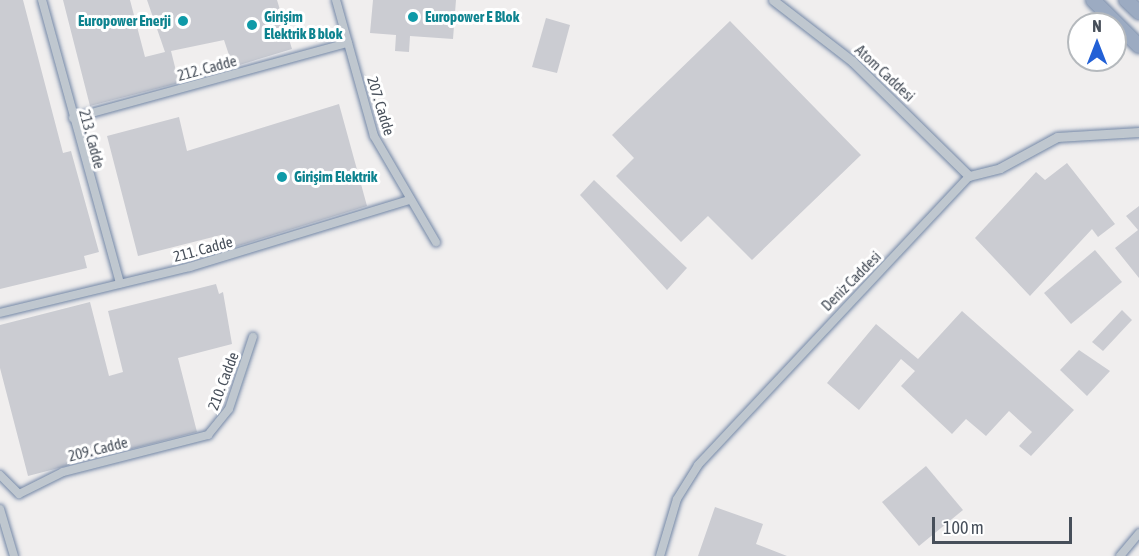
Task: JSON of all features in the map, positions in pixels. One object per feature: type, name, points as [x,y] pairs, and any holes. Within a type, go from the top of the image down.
[{"type":"highway","points":[[1093,0],[1139,46]]},
{"type":"highway","points":[[1126,0],[1139,12]]},
{"type":"street","name":"213. Cadde","points":[[42,0],[120,283]]},
{"type":"street","name":"207. Cadde","points":[[336,0],[374,136],[409,200],[436,242]]},
{"type":"street","name":"Atom Caddesi","points":[[773,0],[852,61],[969,176]]},
{"type":"street","name":"212. Cadde","points":[[73,118],[348,44]]},
{"type":"street","points":[[969,176],[1000,168],[1057,137],[1139,132]]},
{"type":"street","name":"Deniz Caddesi","points":[[660,556],[676,499],[698,465],[969,176]]},
{"type":"street","name":"211. Cadde","points":[[0,312],[120,283],[362,218],[409,200]]},
{"type":"street","name":"210. Cadde","points":[[213,432],[229,409],[253,337]]},
{"type":"street","name":"209. Cadde","points":[[0,475],[19,494],[63,472],[198,440],[213,432]]},
{"type":"street","points":[[0,510],[14,556]]},
{"type":"street","points":[[1120,556],[1139,533]]},
{"type":"building","points":[[0,0],[23,0],[63,153],[71,151],[99,252],[84,256],[87,268],[0,289]]},
{"type":"building","points":[[63,0],[130,0],[145,57],[165,52],[147,0],[277,0],[292,49],[233,67],[224,40],[171,51],[179,83],[90,106]]},
{"type":"building","name":"Europower E Blok","points":[[373,0],[456,0],[453,39],[410,36],[409,52],[395,51],[396,35],[370,33]]},
{"type":"building","points":[[546,18],[570,25],[557,73],[532,67]]},
{"type":"building","points":[[730,21],[861,155],[752,260],[708,216],[681,242],[616,176],[634,158],[612,135]]},
{"type":"building","name":"Girişim Elektrik","points":[[339,104],[367,206],[225,250],[221,235],[138,256],[107,136],[179,117],[187,151]]},
{"type":"building","points":[[1067,163],[1115,224],[1098,237],[1092,229],[1030,296],[975,238],[1036,172],[1045,180]]},
{"type":"building","points":[[594,180],[687,268],[667,290],[580,195]]},
{"type":"building","points":[[1139,206],[1139,278],[1115,248],[1138,230],[1126,216]]},
{"type":"building","points":[[1095,250],[1122,282],[1071,324],[1044,293]]},
{"type":"building","points":[[216,284],[219,294],[223,292],[232,344],[178,358],[197,432],[28,476],[0,368],[0,325],[90,302],[109,376],[123,372],[108,311]]},
{"type":"building","points":[[1122,310],[1132,320],[1103,351],[1092,342]]},
{"type":"building","points":[[962,311],[1074,410],[1031,456],[1019,446],[1032,432],[1009,411],[986,436],[966,419],[952,434],[901,386],[915,371],[901,359],[859,410],[827,383],[876,324],[918,359]]},
{"type":"building","points":[[1079,350],[1110,371],[1087,396],[1060,370]]},
{"type":"building","points":[[926,466],[963,510],[919,546],[882,502]]},
{"type":"building","points":[[715,507],[763,524],[756,544],[787,556],[698,556]]},
{"type":"place","name":"Europower E Blok","points":[[413,17]]},
{"type":"place","name":"Europower Enerji","points":[[183,21]]},
{"type":"place","name":"Girişim Elektrik B blok","points":[[252,25]]},
{"type":"place","name":"Girişim Elektrik","points":[[282,177]]}]
